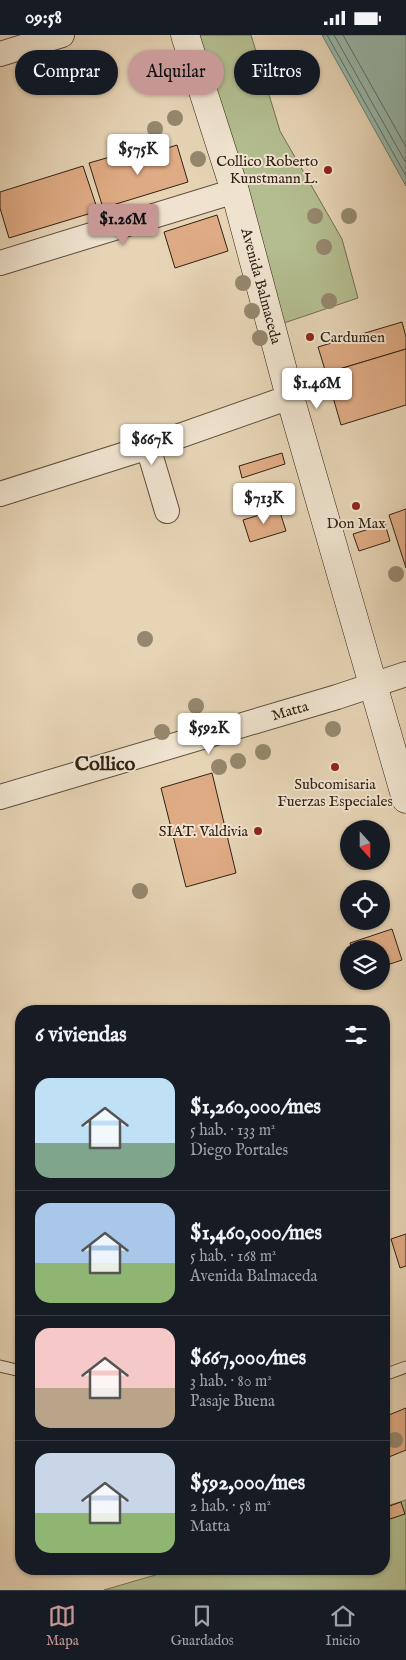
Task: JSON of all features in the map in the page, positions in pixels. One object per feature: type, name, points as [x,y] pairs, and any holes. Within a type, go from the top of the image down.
[{"type":"main road","name":"Avenida Balmaceda","points":[[185,35],[235,191],[290,397],[406,799]]},
{"type":"street","points":[[0,54],[62,35]]},
{"type":"street","points":[[0,263],[235,191]]},
{"type":"street","points":[[0,494],[148,447],[290,397]]},
{"type":"street","points":[[148,447],[167,511]]},
{"type":"street","name":"Matta","points":[[0,797],[406,674]]},
{"type":"lane","points":[[0,1366],[15,1370]]},
{"type":"lane","points":[[390,1373],[406,1367]]},
{"type":"green space","points":[[195,35],[251,35],[256,50],[234,50],[234,95],[269,95],[280,131],[342,239],[358,298],[278,325],[212,95],[224,95],[224,50],[199,50]]},
{"type":"green space","points":[[406,1500],[406,1590],[104,1590],[155,1575],[390,1575],[390,1505]]},
{"type":"water","points":[[322,35],[406,35],[406,186]]},
{"type":"building","points":[[177,145],[188,182],[103,208],[89,163],[117,155],[119,163]]},
{"type":"building","points":[[83,166],[98,211],[9,238],[0,208],[0,192]]},
{"type":"building","points":[[217,215],[228,251],[175,268],[164,232]]},
{"type":"building","points":[[402,322],[406,337],[406,349],[326,373],[318,347]]},
{"type":"building","points":[[406,349],[406,405],[341,425],[326,373]]},
{"type":"building","points":[[282,453],[285,464],[242,478],[239,466]]},
{"type":"building","points":[[279,509],[286,531],[250,542],[243,520]]},
{"type":"building","points":[[406,509],[406,568],[389,515]]},
{"type":"building","points":[[385,524],[390,541],[359,551],[353,534]]},
{"type":"building","points":[[212,773],[236,873],[186,887],[161,788]]},
{"type":"building","points":[[392,929],[402,960],[390,964],[390,940],[359,940]]},
{"type":"building","points":[[406,1234],[406,1266],[400,1268],[391,1239]]},
{"type":"building","points":[[406,1408],[406,1450],[390,1457],[390,1415]]},
{"type":"building","points":[[401,1502],[405,1514],[390,1519],[390,1506]]},
{"type":"place","name":"Collico Roberto Kunstmann L.","points":[[328,170]]},
{"type":"place","name":"Cardumen","points":[[310,337]]},
{"type":"place","name":"Don Max","points":[[356,506]]},
{"type":"place","name":"Subcomisaria Fuerzas Especiales","points":[[335,767]]},
{"type":"place","name":"SIAT. Valdivia","points":[[258,831]]},
{"type":"district","name":"Collico","points":[[105,764]]}]
